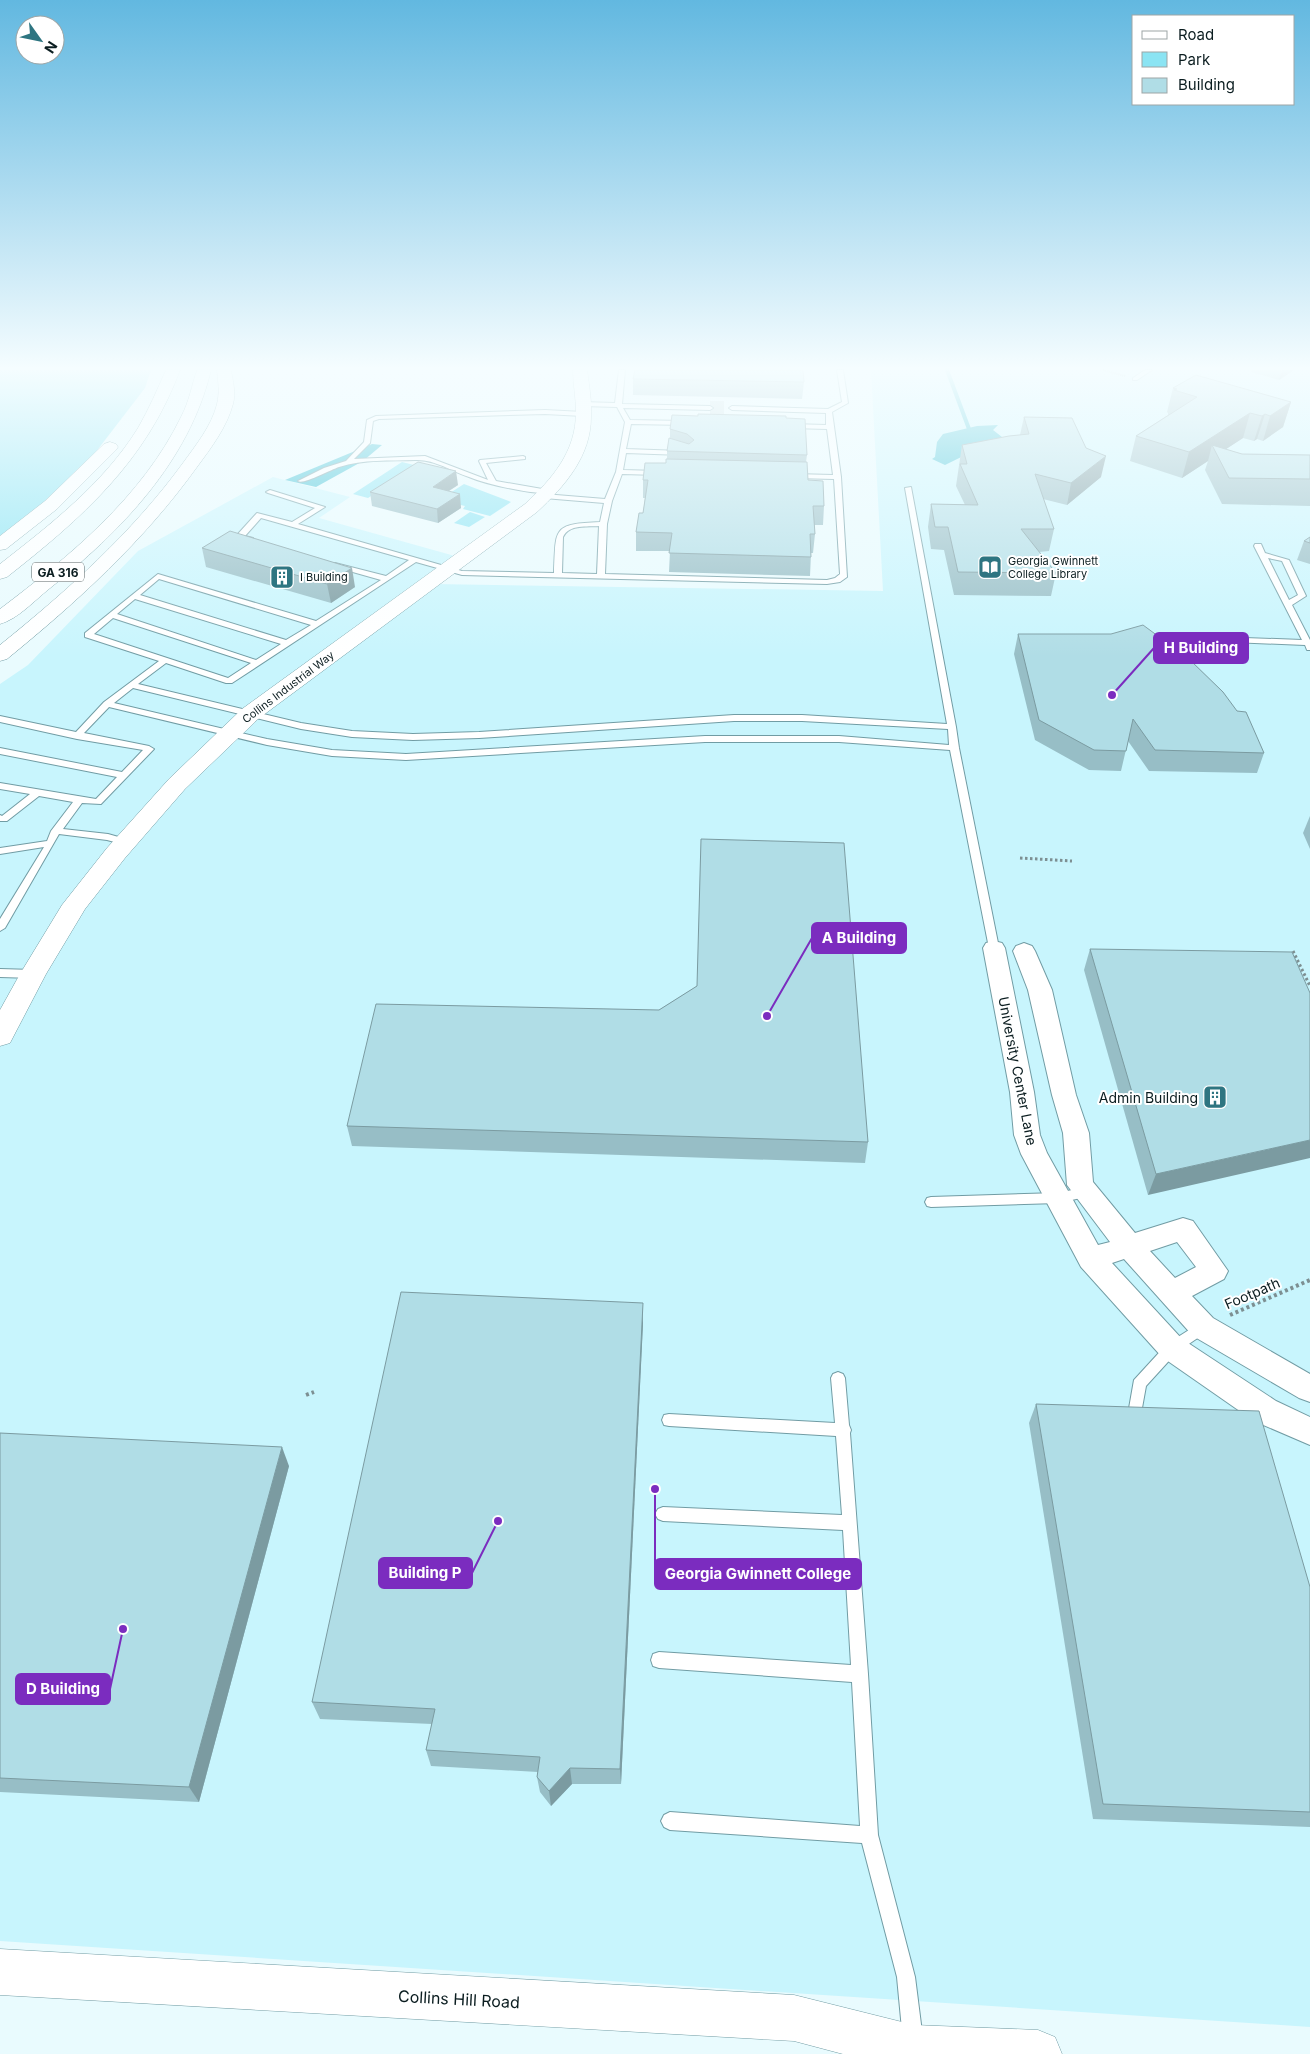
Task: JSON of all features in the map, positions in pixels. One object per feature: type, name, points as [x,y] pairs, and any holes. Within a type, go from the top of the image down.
[{"type":"main road","points":[[5,542],[51,505],[90,466]]},
{"type":"main road","name":"GA 316","points":[[0,573],[54,530],[82,504],[117,466]]},
{"type":"main road","name":"GA 316","points":[[0,618],[61,570],[112,521],[160,466]]},
{"type":"main road","points":[[0,654],[44,619],[141,525],[189,466]]},
{"type":"main road","name":"Collins Industrial Way","points":[[0,1036],[33,974],[75,906],[126,842],[177,784],[250,714],[531,508],[548,492],[569,466]]},
{"type":"main road","name":"Collins Hill Road","points":[[0,1972],[794,2018],[900,2052],[1038,2054]]},
{"type":"street","name":"University Center Lane","points":[[994,948],[1022,1092],[1027,1135],[1034,1154],[1091,1259],[1172,1348],[1265,1411],[1310,1430]]},
{"type":"street","points":[[1024,951],[1040,990],[1064,1095],[1076,1133],[1080,1185],[1130,1246],[1203,1327],[1310,1389]]},
{"type":"street","points":[[1091,1259],[1184,1229],[1214,1271],[1172,1293]]},
{"type":"lane","points":[[301,481],[332,466]]},
{"type":"lane","points":[[444,466],[478,480],[493,483],[548,492],[609,497]]},
{"type":"lane","points":[[484,466],[493,483]]},
{"type":"lane","points":[[601,576],[603,524],[609,497],[620,466]]},
{"type":"lane","points":[[258,542],[240,537],[260,515],[462,573],[827,582],[837,580],[844,575],[837,466]]},
{"type":"lane","points":[[619,472],[670,474]]},
{"type":"lane","points":[[786,476],[838,477]]},
{"type":"lane","points":[[909,488],[952,727],[954,748],[994,948]]},
{"type":"lane","points":[[270,492],[321,507],[293,524]]},
{"type":"lane","points":[[548,492],[609,497]]},
{"type":"lane","points":[[558,576],[559,537],[562,530],[574,525],[603,524]]},
{"type":"lane","points":[[1258,546],[1309,646]]},
{"type":"lane","points":[[1262,554],[1285,560],[1302,596],[1287,604]]},
{"type":"lane","points":[[317,624],[158,576],[88,635],[229,681],[387,579],[415,559]]},
{"type":"lane","points":[[332,563],[387,579]]},
{"type":"lane","points":[[134,596],[287,643]]},
{"type":"lane","points":[[112,615],[258,662]]},
{"type":"lane","points":[[1164,637],[1309,646]]},
{"type":"lane","points":[[77,736],[107,704],[165,660]]},
{"type":"lane","points":[[131,685],[301,726],[352,734],[413,737],[734,718],[802,718],[952,727]]},
{"type":"lane","points":[[107,704],[267,742],[332,753],[406,757],[705,739],[839,739],[954,748]]},
{"type":"lane","points":[[0,719],[149,749],[98,802],[0,786]]},
{"type":"lane","points":[[0,751],[123,775]]},
{"type":"lane","points":[[0,818],[4,819],[37,793]]},
{"type":"lane","points":[[0,928],[51,843],[56,831],[79,800]]},
{"type":"lane","points":[[56,831],[108,837],[126,842]]},
{"type":"lane","points":[[0,851],[51,843]]},
{"type":"lane","points":[[0,973],[33,974]]},
{"type":"lane","points":[[931,1202],[1058,1198],[1086,1192]]},
{"type":"lane","points":[[1135,1414],[1139,1384],[1172,1348],[1203,1327]]},
{"type":"lane","points":[[838,1378],[844,1430],[869,1835],[906,1977],[900,2052]]},
{"type":"lane","points":[[669,1420],[844,1430]]},
{"type":"lane","points":[[663,1514],[850,1523]]},
{"type":"lane","points":[[659,1660],[860,1674]]},
{"type":"lane","points":[[670,1821],[869,1835]]},
{"type":"path","points":[[1020,858],[1072,861]]},
{"type":"path","points":[[1294,951],[1310,986]]},
{"type":"path","name":"Footpath","points":[[1203,1327],[1310,1280]]},
{"type":"path","points":[[306,1395],[314,1392]]},
{"type":"shaded area","points":[[319,466],[354,466],[316,487],[285,480]]},
{"type":"shaded area","points":[[876,466],[1310,466],[1310,2027],[0,1941],[0,1037],[14,1008],[0,1008],[0,684],[28,665],[138,551],[273,477],[350,497],[319,518],[462,558],[433,584],[883,591]]},
{"type":"green space","points":[[0,466],[85,466],[72,483],[0,536]]},
{"type":"green space","points":[[396,466],[422,467],[408,471],[368,498],[353,494]]},
{"type":"green space","points":[[464,484],[511,502],[490,516],[463,509],[465,506],[439,500]]},
{"type":"green space","points":[[470,512],[485,517],[469,527],[454,523]]},
{"type":"building","points":[[412,466],[434,466],[456,471],[433,487],[460,494],[437,509],[370,492]]},
{"type":"building","points":[[645,466],[807,466],[808,480],[823,481],[824,506],[813,506],[815,534],[810,534],[811,557],[669,553],[672,533],[636,532],[639,513],[643,513],[648,480],[643,480]]},
{"type":"building","points":[[961,466],[1093,466],[1071,483],[1035,474],[1054,529],[1021,529],[1056,573],[958,572],[948,527],[935,527],[931,504],[978,505]]},
{"type":"building","points":[[1223,466],[1310,466],[1310,479],[1229,478]]},
{"type":"building","points":[[230,531],[352,568],[327,584],[202,548]]},
{"type":"building","points":[[1310,537],[1310,543],[1304,541]]},
{"type":"building","points":[[1143,625],[1189,659],[1223,692],[1237,711],[1246,712],[1264,753],[1155,750],[1133,719],[1126,751],[1094,750],[1039,720],[1018,634],[1111,634]]},
{"type":"building","points":[[701,839],[844,843],[868,1142],[347,1126],[376,1004],[659,1010],[697,986]]},
{"type":"building","name":"Admin Building","points":[[1090,949],[1292,952],[1310,993],[1310,1140],[1156,1174]]},
{"type":"building","points":[[401,1292],[643,1303],[620,1769],[570,1768],[549,1791],[537,1777],[540,1757],[426,1750],[435,1709],[312,1702]]},
{"type":"building","points":[[1036,1404],[1259,1411],[1310,1587],[1310,1812],[1103,1804]]},
{"type":"building","points":[[0,1433],[282,1447],[189,1787],[0,1778]]},
{"type":"place","name":"Georgia Gwinnett College Library","points":[[990,567]]},
{"type":"place","name":"I Building","points":[[282,577]]},
{"type":"place","name":"H Building","points":[[1112,695]]},
{"type":"place","name":"A Building","points":[[767,1016]]},
{"type":"place","name":"Admin Building","points":[[1215,1097]]},
{"type":"place","name":"Georgia Gwinnett College","points":[[655,1489]]},
{"type":"place","name":"Building P","points":[[498,1521]]},
{"type":"place","name":"D Building","points":[[123,1629]]}]
